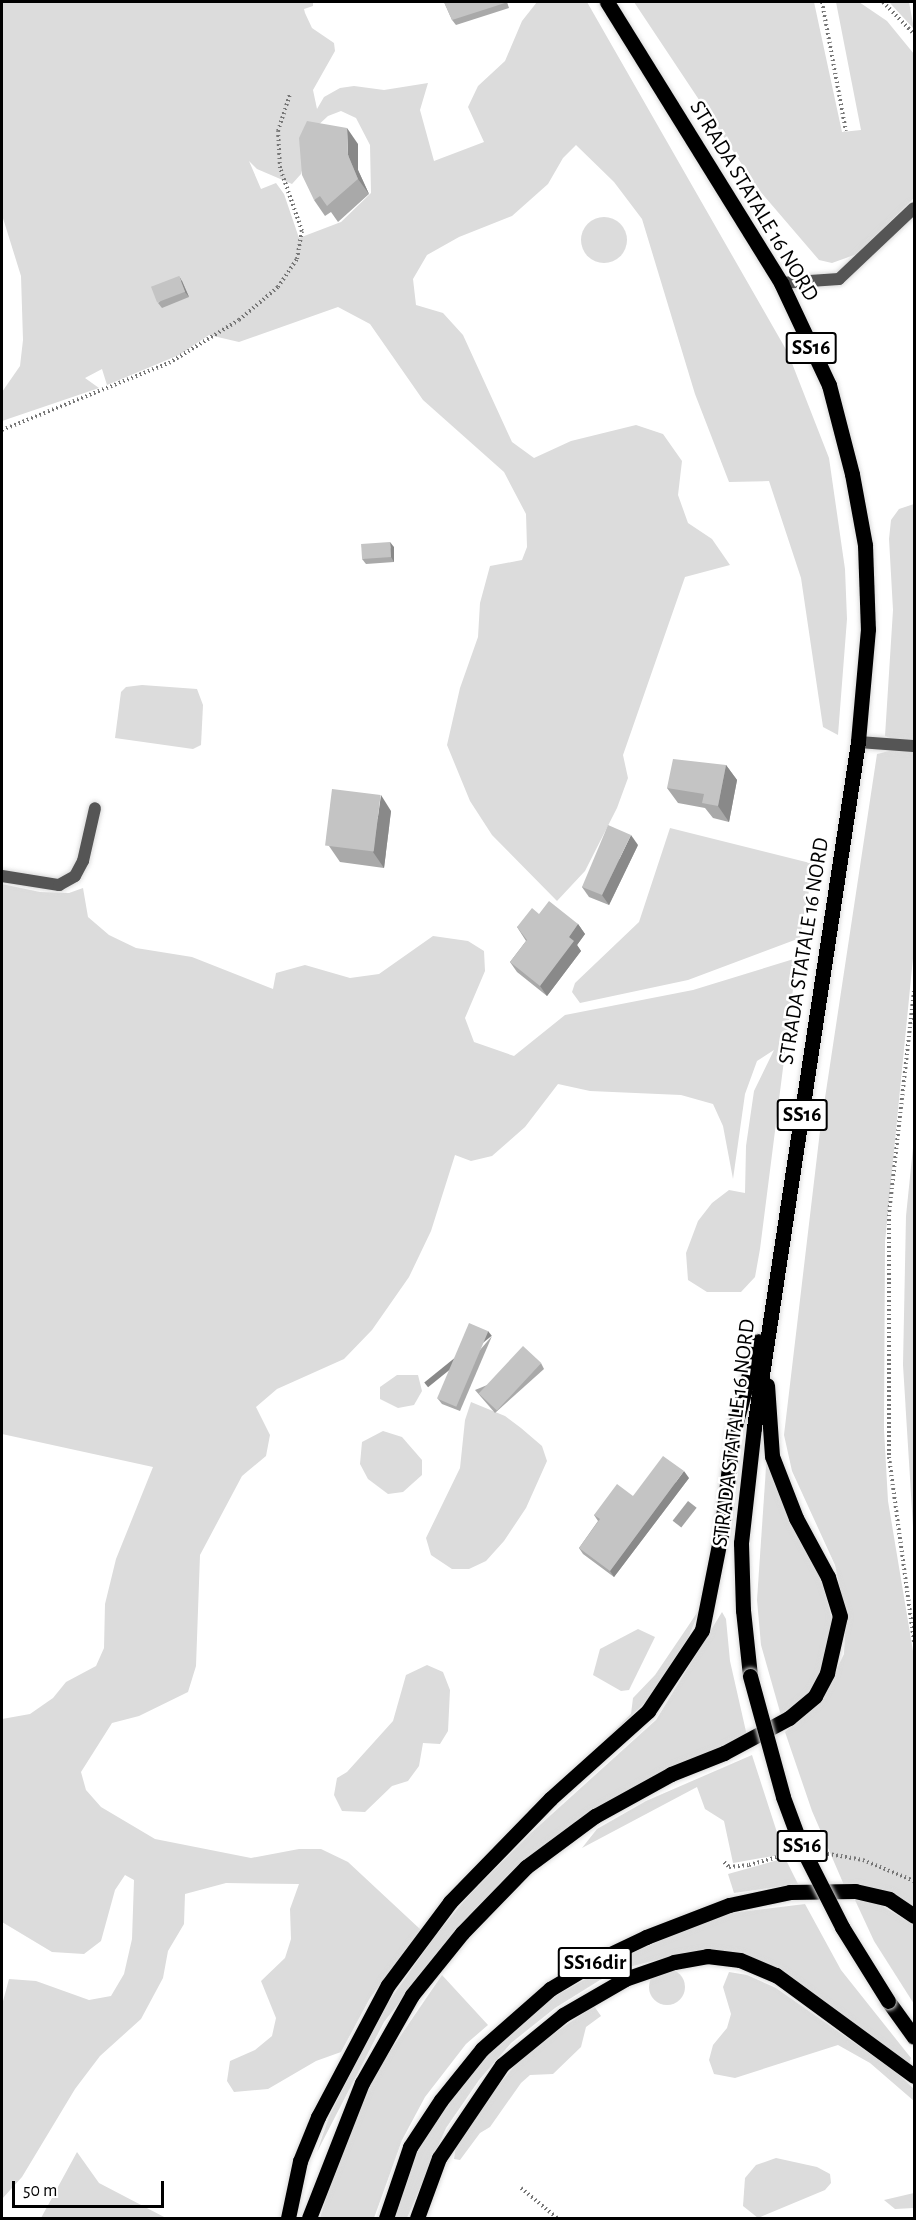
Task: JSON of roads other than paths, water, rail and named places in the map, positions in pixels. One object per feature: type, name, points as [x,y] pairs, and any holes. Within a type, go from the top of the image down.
[{"type":"main road","name":"STRADA STATALE 16 NORD","points":[[607,2],[781,283],[829,385],[852,474],[865,545],[868,629],[858,742],[764,1356],[741,1542],[742,1611],[750,1676],[783,1797],[802,1848],[842,1927],[888,2001],[915,2037]]},
{"type":"main road","points":[[288,2218],[300,2161],[318,2117],[388,1985],[450,1902],[550,1799],[648,1711],[702,1630],[721,1534],[733,1433],[777,1272]]},
{"type":"main road","points":[[309,2218],[362,2083],[412,1995],[462,1933],[526,1867],[595,1816],[671,1774],[724,1753],[789,1718],[815,1696],[827,1673],[840,1616],[828,1577],[796,1518],[772,1456],[764,1356]]},
{"type":"main road","name":"SS16dir","points":[[387,2218],[410,2147],[441,2100],[482,2049],[550,1989],[602,1958],[729,1905],[790,1892],[855,1891],[889,1899],[915,1916]]},
{"type":"main road","name":"SS16dir","points":[[417,2218],[439,2158],[502,2065],[563,2015],[625,1979],[674,1962],[706,1956],[740,1960],[776,1975],[915,2076]]},
{"type":"street","points":[[781,283],[839,279],[915,208]]},
{"type":"street","points":[[858,742],[915,746]]},
{"type":"street","points":[[2,876],[59,885],[75,876],[83,861],[95,808]]}]
